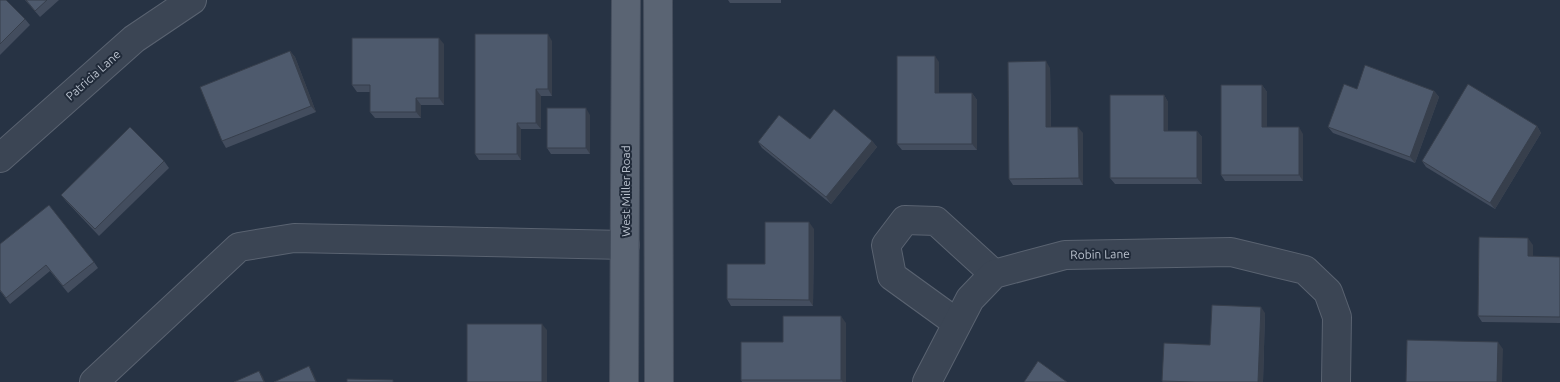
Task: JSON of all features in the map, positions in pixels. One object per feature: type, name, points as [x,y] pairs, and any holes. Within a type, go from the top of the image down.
[{"type":"main road","name":"West Miller Road","points":[[624,382],[626,0]]},
{"type":"main road","points":[[658,0],[659,382]]},
{"type":"street","name":"Patricia Lane","points":[[0,158],[134,39],[192,0]]},
{"type":"street","points":[[927,382],[970,299],[994,274],[936,221],[906,220],[886,245],[892,276],[957,323]]},
{"type":"street","points":[[94,382],[239,247],[294,238],[625,245]]},
{"type":"street","name":"Robin Lane","points":[[994,274],[1065,254],[1231,252],[1305,270],[1328,292],[1337,317],[1336,382]]},
{"type":"building","points":[[0,0],[6,0],[25,19],[0,44]]},
{"type":"building","points":[[26,0],[47,0],[35,11]]},
{"type":"building","points":[[475,34],[548,34],[548,89],[536,89],[536,123],[517,123],[517,154],[475,154]]},
{"type":"building","points":[[352,38],[439,38],[439,98],[416,98],[416,112],[370,112],[370,85],[352,85]]},
{"type":"building","points":[[290,51],[311,106],[222,141],[200,87]]},
{"type":"building","points":[[897,56],[935,56],[935,93],[972,93],[972,144],[897,144]]},
{"type":"building","points":[[1046,61],[1046,127],[1078,127],[1079,178],[1009,179],[1008,62]]},
{"type":"building","points":[[1365,65],[1434,91],[1410,157],[1328,127],[1344,84],[1357,89]]},
{"type":"building","points":[[1468,84],[1537,126],[1490,203],[1422,161]]},
{"type":"building","points":[[1221,85],[1262,85],[1262,127],[1299,127],[1299,175],[1221,175]]},
{"type":"building","points":[[1110,95],[1164,95],[1164,131],[1197,131],[1197,178],[1110,178]]},
{"type":"building","points":[[547,108],[586,108],[586,148],[547,148]]},
{"type":"building","points":[[834,109],[872,141],[826,197],[758,142],[779,115],[810,139]]},
{"type":"building","points":[[130,127],[164,161],[95,229],[61,195]]},
{"type":"building","points":[[49,205],[94,262],[63,286],[46,265],[6,298],[0,290],[0,244]]},
{"type":"building","points":[[765,222],[809,222],[809,300],[727,299],[727,264],[765,264]]},
{"type":"building","points":[[1479,237],[1528,238],[1528,256],[1560,257],[1560,317],[1478,316]]},
{"type":"building","points":[[1212,305],[1261,307],[1258,382],[1162,381],[1164,343],[1210,345]]},
{"type":"building","points":[[783,316],[841,316],[841,380],[741,380],[741,342],[783,342]]},
{"type":"building","points":[[467,324],[542,324],[542,382],[467,382]]},
{"type":"building","points":[[1407,340],[1498,342],[1497,382],[1406,382]]},
{"type":"building","points":[[1038,361],[1067,382],[1024,382]]},
{"type":"building","points":[[309,366],[316,382],[274,382]]},
{"type":"building","points":[[259,371],[264,382],[234,382]]},
{"type":"building","points":[[347,379],[393,380],[393,382],[347,382]]}]
